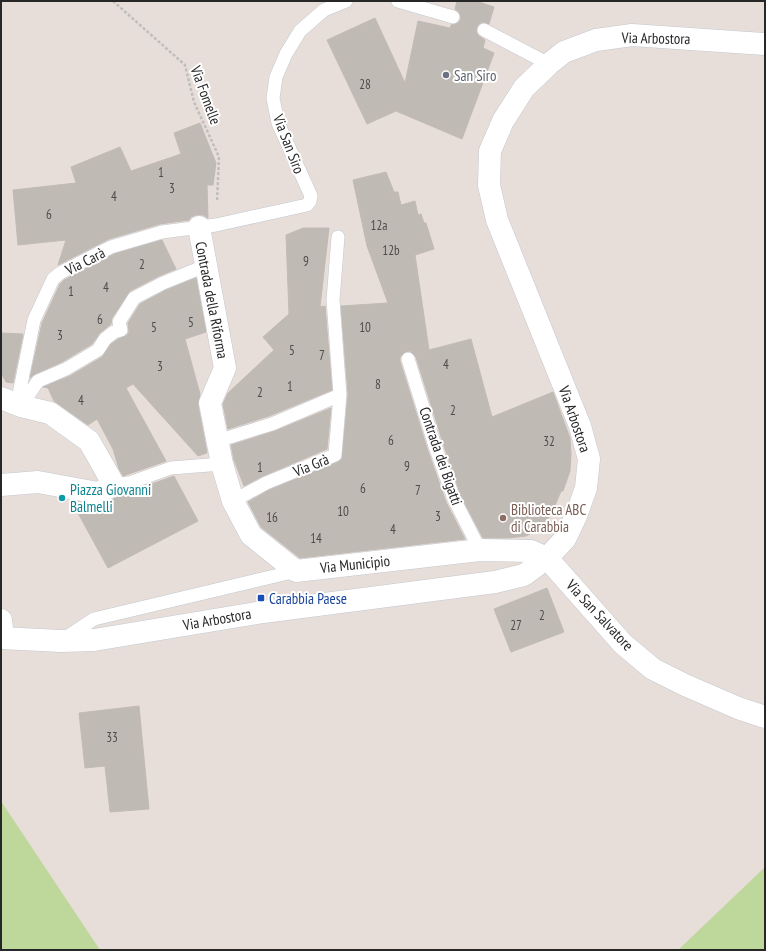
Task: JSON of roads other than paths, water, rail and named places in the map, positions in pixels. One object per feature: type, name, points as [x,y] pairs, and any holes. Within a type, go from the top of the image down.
[{"type":"street","name":"Via Arbostora","points":[[2,632],[61,641],[94,640],[256,613],[495,582],[524,575],[548,558],[565,539],[576,516],[586,488],[589,459],[580,426],[498,220],[489,185],[490,150],[503,121],[524,88],[564,52],[596,40],[632,35],[765,44]]},
{"type":"street","name":"Contrada della Riforma","points":[[208,226],[206,266],[225,368],[210,403],[222,464]]},
{"type":"street","points":[[1,485],[23,482],[38,482],[98,493],[114,485],[89,441],[50,413],[13,403]]},
{"type":"street","points":[[222,464],[233,501],[251,536],[296,571]]},
{"type":"street","name":"Via Municipio","points":[[296,571],[480,550],[531,551],[548,558]]},
{"type":"street","name":"Via San Salvatore","points":[[548,558],[623,644],[654,669],[685,686],[738,708],[765,717]]},
{"type":"lane","name":"Via San Siro","points":[[208,226],[307,205],[310,201],[311,196],[278,123],[273,98],[276,77],[286,54],[300,31],[324,10],[346,1]]},
{"type":"lane","points":[[398,1],[453,17]]},
{"type":"lane","points":[[484,30],[549,64]]},
{"type":"lane","name":"Via Carà","points":[[13,403],[34,320],[53,279],[60,273],[111,247],[162,232],[208,226]]},
{"type":"lane","points":[[217,441],[272,424],[340,395],[333,300],[338,237]]},
{"type":"lane","points":[[13,403],[38,381],[66,369],[98,350],[105,339],[114,332],[121,330],[119,322],[134,298],[163,283],[206,266]]},
{"type":"lane","name":"Contrada dei Bigatti","points":[[408,359],[435,446],[454,499],[480,550]]},
{"type":"lane","name":"Via Grà","points":[[233,501],[266,483],[335,455],[340,395]]},
{"type":"lane","points":[[114,485],[129,482],[171,468],[222,464]]},
{"type":"lane","points":[[61,641],[94,619],[296,571]]},
{"type":"place","name":"San Siro","points":[[446,75]]},
{"type":"place","name":"Piazza Giovanni Balmelli","points":[[62,498]]},
{"type":"place","name":"Biblioteca ABC di Carabbia","points":[[503,518]]},
{"type":"place","name":"Carabbia Paese","points":[[261,598]]}]
